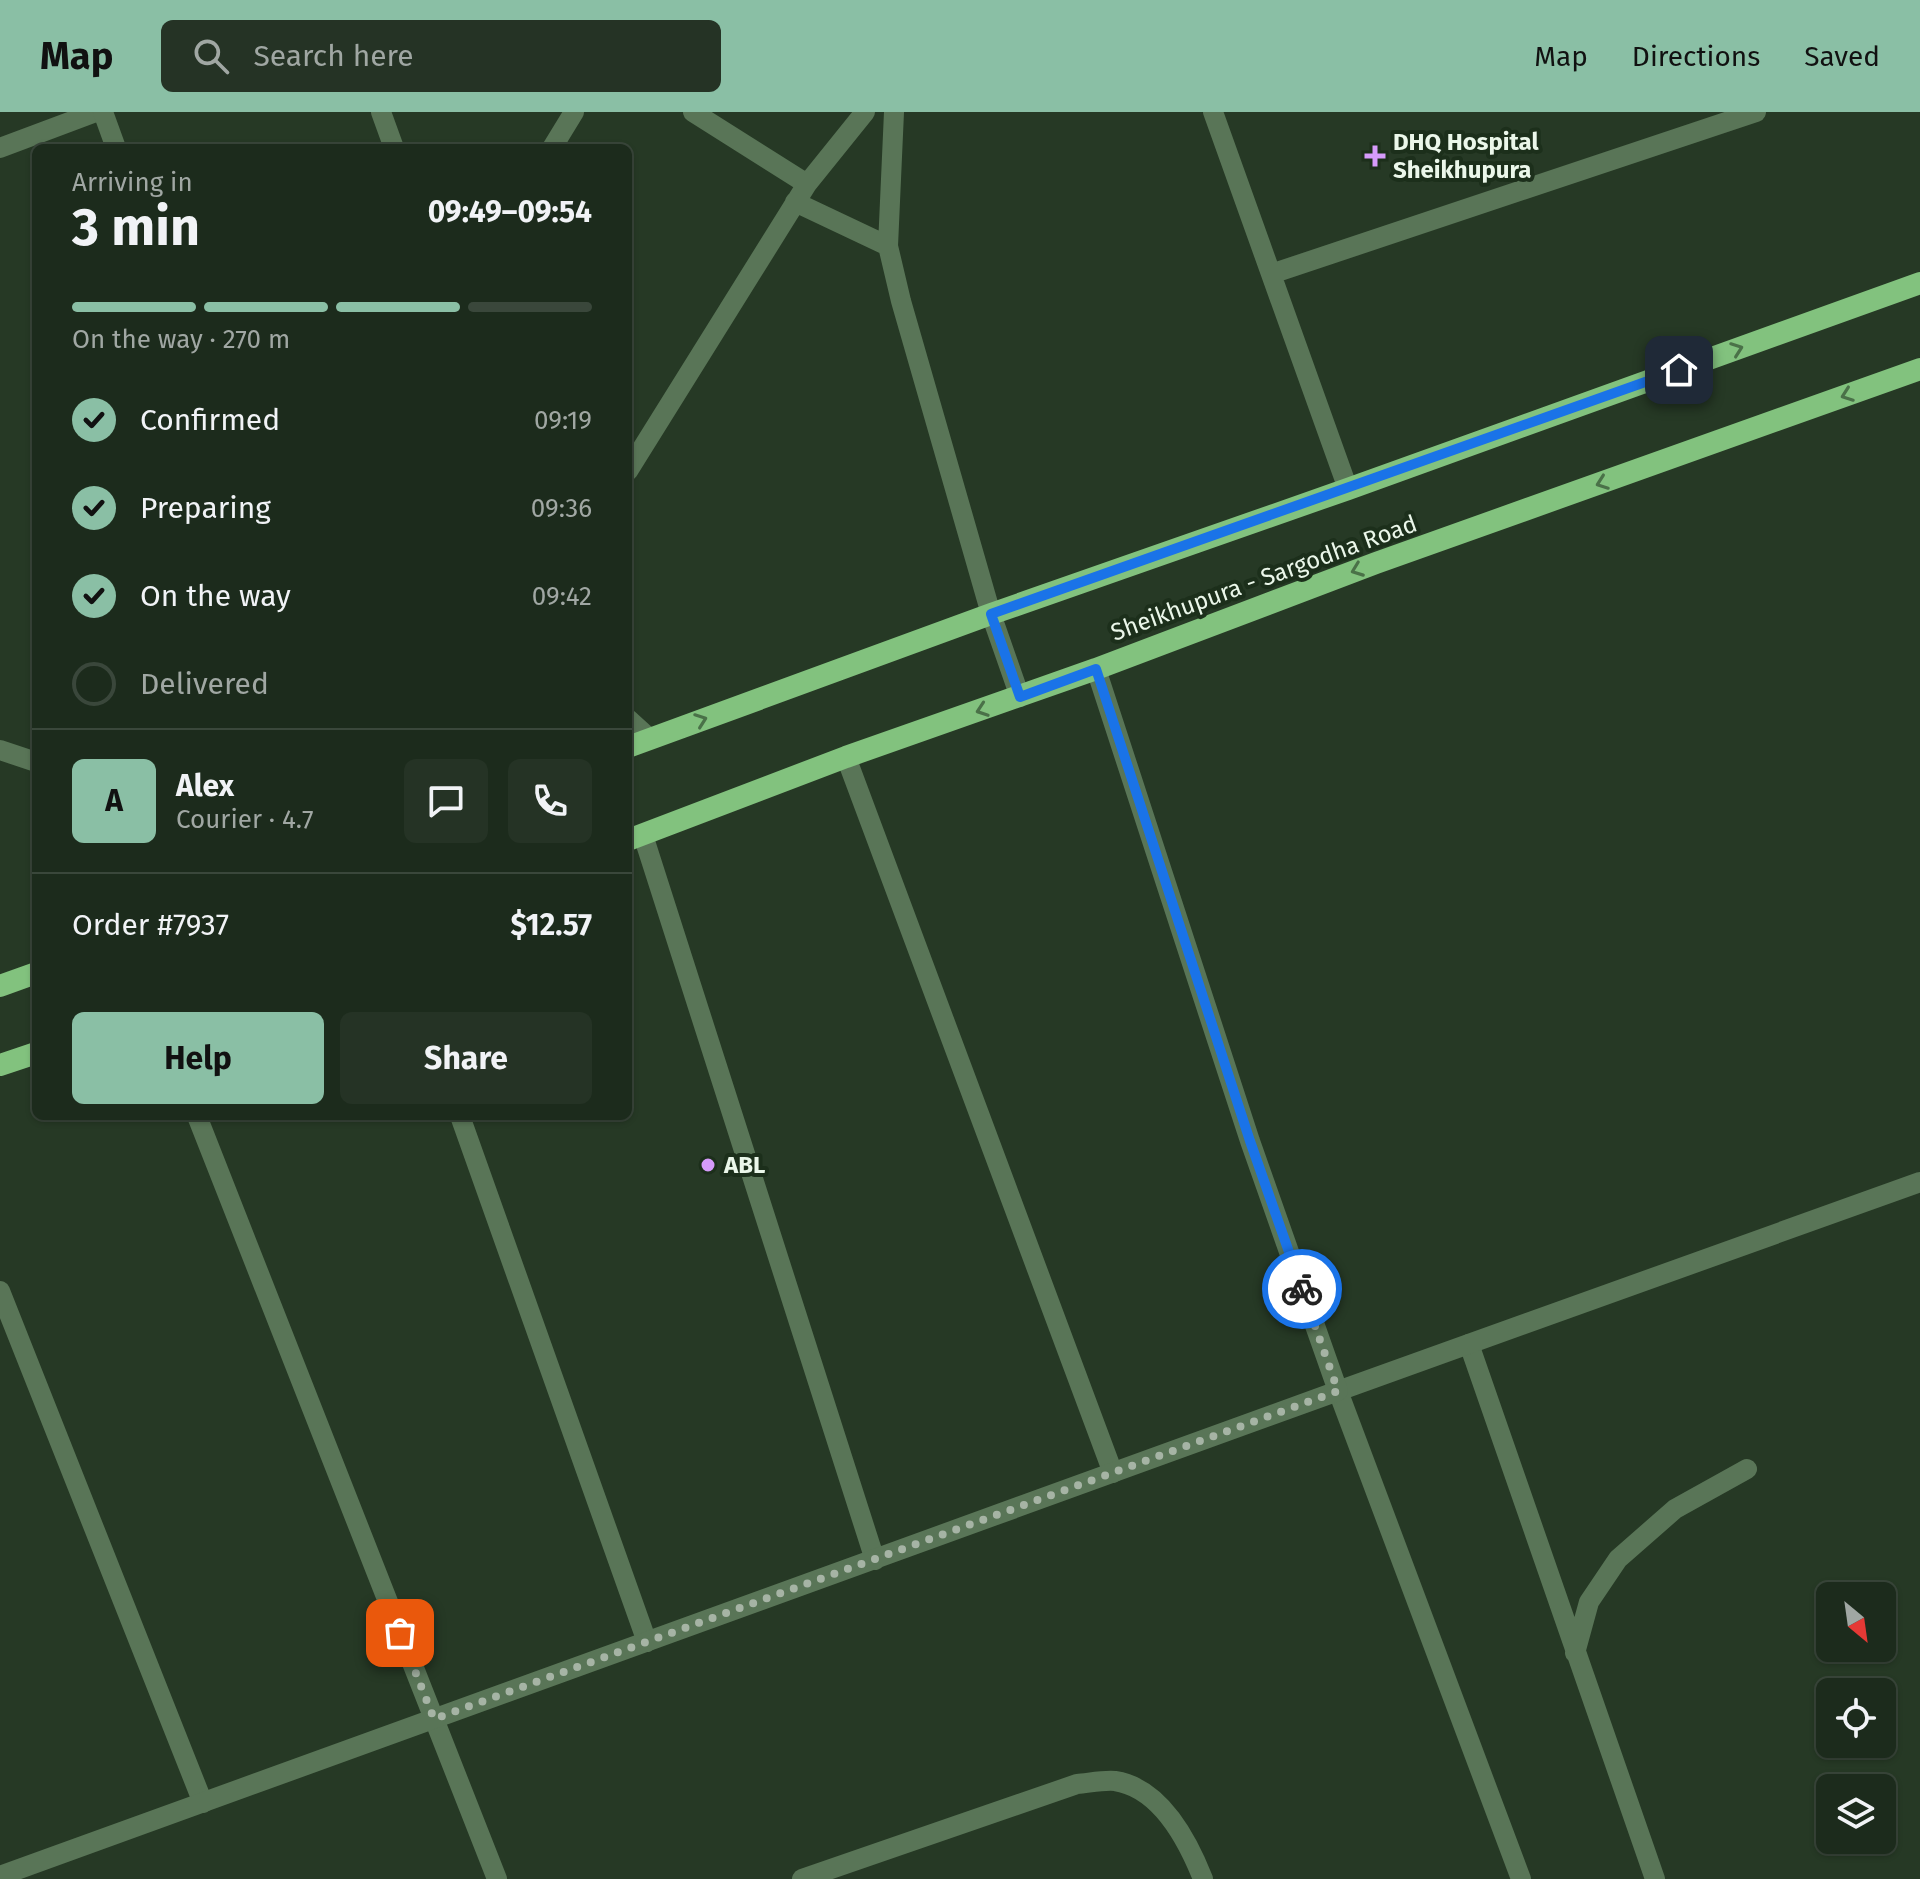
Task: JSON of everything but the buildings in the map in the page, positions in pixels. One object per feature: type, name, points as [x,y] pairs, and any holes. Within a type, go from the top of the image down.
[{"type":"highway","points":[[632,746],[991,614],[1920,283]]},
{"type":"highway","name":"Sheikhupura - Sargodha Road","points":[[635,837],[1376,563],[1920,369]]},
{"type":"highway","points":[[0,986],[32,974]]},
{"type":"highway","points":[[0,1065],[32,1054]]},
{"type":"street","points":[[0,148],[96,112]]},
{"type":"street","points":[[103,112],[115,144]]},
{"type":"street","points":[[381,112],[393,144]]},
{"type":"street","points":[[554,144],[574,112]]},
{"type":"street","points":[[693,112],[807,184]]},
{"type":"street","points":[[632,465],[795,202],[865,112]]},
{"type":"street","points":[[894,112],[888,246],[991,614],[1020,697]]},
{"type":"street","points":[[1213,112],[1348,489]]},
{"type":"street","points":[[1271,274],[1756,112]]},
{"type":"street","points":[[795,202],[888,246]]},
{"type":"street","points":[[1096,669],[1250,1141],[1338,1391],[1521,1879]]},
{"type":"street","points":[[632,723],[650,739]]},
{"type":"street","points":[[0,750],[32,761]]},
{"type":"street","points":[[846,757],[1113,1473]]},
{"type":"street","points":[[635,837],[875,1560]]},
{"type":"street","points":[[199,1120],[497,1879]]},
{"type":"street","points":[[461,1120],[647,1642]]},
{"type":"street","points":[[0,1876],[1920,1182]]},
{"type":"street","points":[[0,1291],[203,1803]]},
{"type":"street","points":[[1469,1344],[1655,1879]]},
{"type":"street","points":[[1575,1653],[1589,1602],[1618,1559],[1675,1509],[1747,1469]]},
{"type":"street","points":[[802,1879],[1077,1784],[1115,1781],[1140,1791],[1161,1808],[1179,1831],[1203,1879]]},
{"type":"way so far","points":[[400,1633],[434,1719],[1338,1391],[1302,1289]]},
{"type":"place","name":"DHQ Hospital Sheikhupura","points":[[1375,156]]},
{"type":"place","name":"ABL","points":[[708,1165]]},
{"type":"route","points":[[1302,1289],[1250,1141],[1096,669],[1020,697],[991,614],[1679,370]]}]
